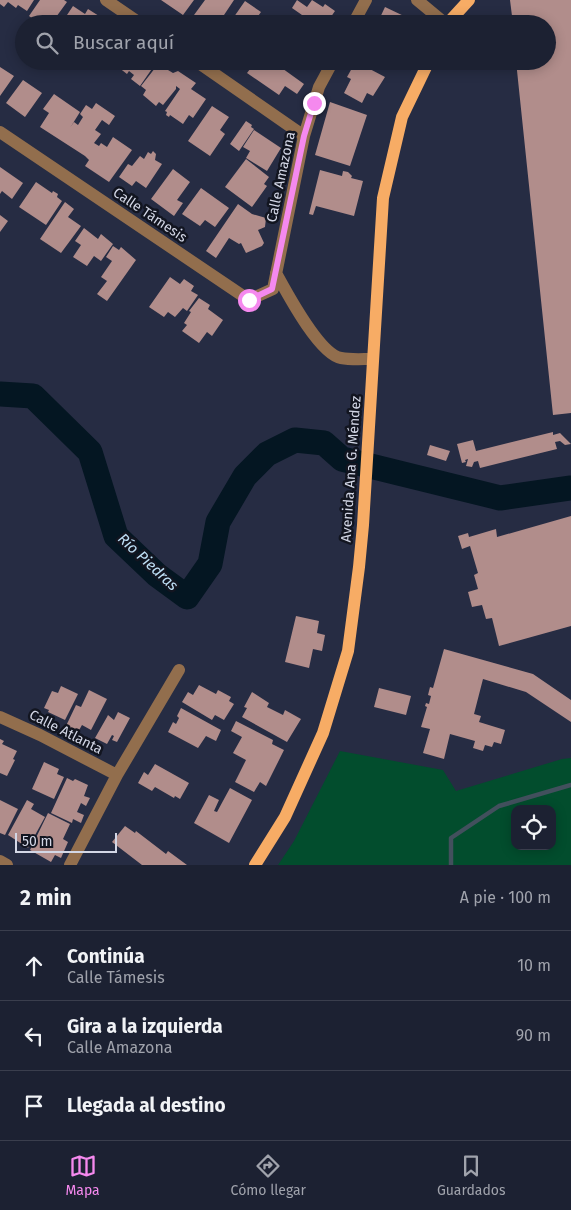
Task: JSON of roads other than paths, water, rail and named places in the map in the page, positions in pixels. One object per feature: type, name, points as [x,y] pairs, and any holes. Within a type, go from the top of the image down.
[{"type":"main road","points":[[455,15],[469,0]]},
{"type":"main road","name":"Avenida Ana G. Méndez","points":[[255,865],[286,817],[323,734],[348,651],[363,526],[382,198],[402,117],[425,70]]},
{"type":"street","points":[[106,0],[128,15]]},
{"type":"street","points":[[358,15],[366,0]]},
{"type":"street","points":[[417,0],[435,15]]},
{"type":"street","points":[[209,70],[304,136]]},
{"type":"street","name":"Calle Amazona","points":[[276,273],[304,136],[319,87],[328,70]]},
{"type":"street","name":"Calle Támesis","points":[[0,132],[249,300],[272,289],[276,273]]},
{"type":"street","points":[[276,273],[305,323],[328,351],[340,358],[372,359]]},
{"type":"street","points":[[70,865],[117,775],[179,670]]},
{"type":"street","name":"Calle Atlanta","points":[[0,717],[40,735],[117,775]]},
{"type":"street","points":[[0,862],[7,865]]},
{"type":"waterway","name":"Río Piedras","points":[[0,394],[33,396],[90,452],[116,536],[157,575],[187,597],[210,564],[218,522],[245,476],[267,454],[295,440],[324,443],[342,459],[500,498],[571,488]]},
{"type":"waterway","points":[[451,865],[451,838],[499,806],[571,785]]}]
